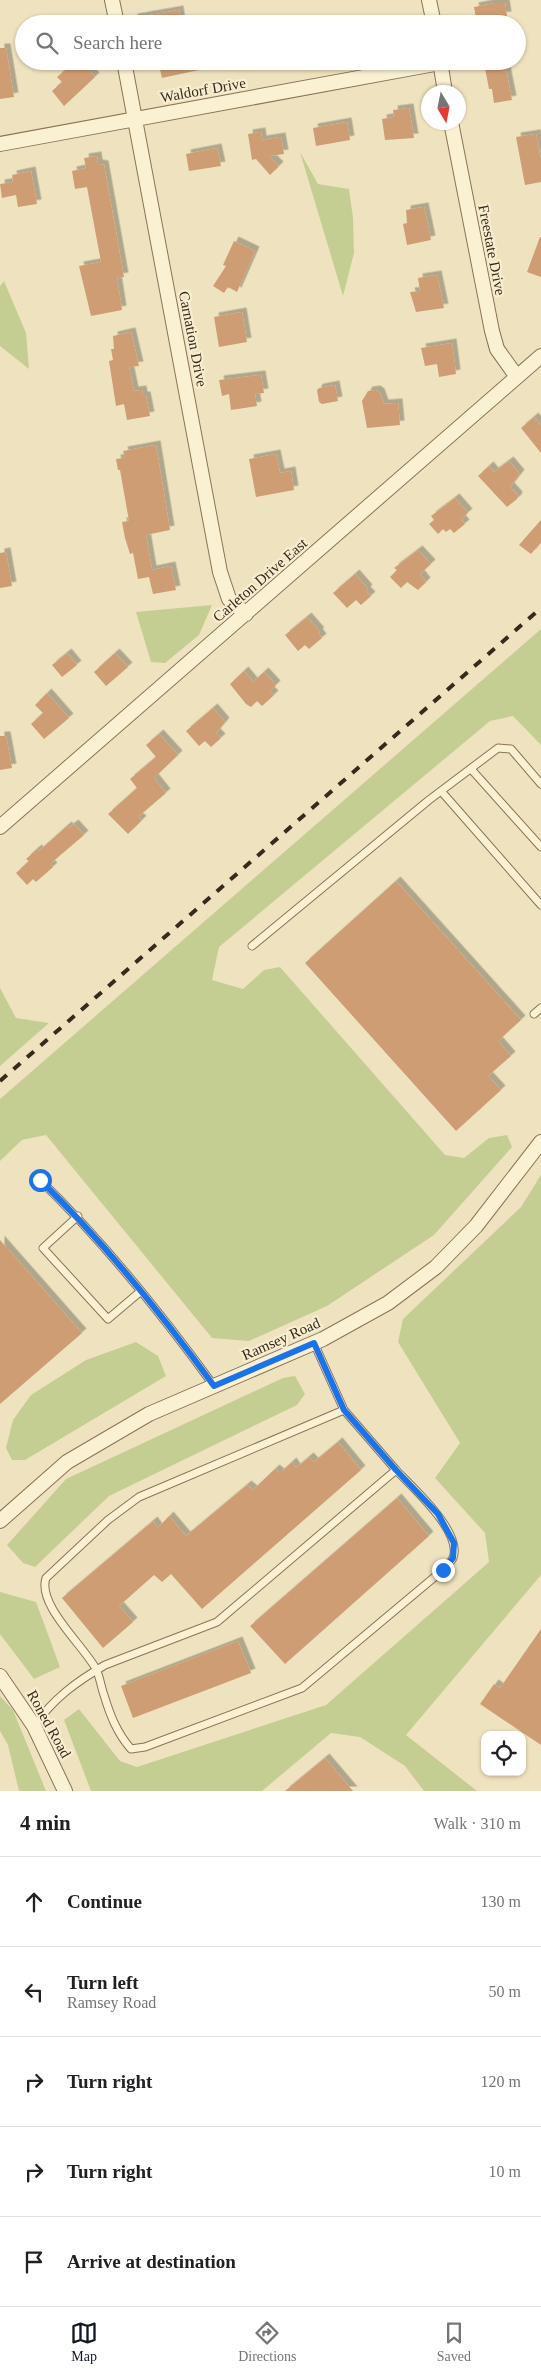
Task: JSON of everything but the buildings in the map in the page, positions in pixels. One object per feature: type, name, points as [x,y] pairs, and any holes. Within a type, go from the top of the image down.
[{"type":"street","points":[[112,0],[115,15]]},
{"type":"street","points":[[430,0],[432,15]]},
{"type":"street","name":"Carnation Drive","points":[[126,70],[220,572],[230,598],[246,614]]},
{"type":"street","name":"Waldorf Drive","points":[[0,144],[396,70]]},
{"type":"street","points":[[441,70],[444,85]]},
{"type":"street","name":"Freestate Drive","points":[[453,130],[492,331],[497,349],[516,377]]},
{"type":"street","name":"Carleton Drive East","points":[[0,827],[541,356]]},
{"type":"street","name":"Ramsey Road","points":[[0,1521],[67,1462],[149,1414],[314,1343],[388,1303],[436,1267],[476,1226],[541,1142]]},
{"type":"street","name":"Roned Road","points":[[0,1676],[34,1726],[65,1791]]},
{"type":"lane","points":[[252,946],[441,791],[498,748],[505,747],[511,749],[541,784]]},
{"type":"lane","points":[[471,769],[541,847]]},
{"type":"lane","points":[[441,791],[541,905]]},
{"type":"lane","points":[[534,1014],[541,1008]]},
{"type":"lane","points":[[40,1180],[78,1216],[142,1291],[214,1386]]},
{"type":"lane","points":[[78,1216],[43,1248],[108,1319],[142,1291]]},
{"type":"lane","points":[[314,1343],[344,1410],[396,1470],[438,1514],[454,1543],[453,1558],[443,1570],[302,1688],[145,1747],[131,1749],[121,1737],[109,1711],[96,1670],[45,1594],[44,1585],[46,1578],[108,1520],[139,1497],[344,1410]]},
{"type":"lane","points":[[34,1726],[49,1705],[96,1670],[218,1622],[396,1470]]},
{"type":"green space","points":[[300,152],[318,184],[349,189],[353,218],[354,253],[343,296]]},
{"type":"green space","points":[[4,281],[26,333],[29,369],[0,346],[0,286]]},
{"type":"green space","points":[[212,605],[199,635],[165,663],[151,662],[136,612]]},
{"type":"green space","points":[[541,629],[541,745],[513,716],[490,721],[219,947],[212,980],[243,989],[264,970],[280,967],[445,1155],[464,1158],[489,1138],[507,1135],[512,1147],[434,1235],[327,1306],[249,1341],[212,1338],[46,1135],[22,1140],[0,1161],[0,1099]]},
{"type":"green space","points":[[0,988],[16,1018],[49,1023],[0,1066]]},
{"type":"green space","points":[[541,1175],[541,1575],[406,1735],[477,1791],[424,1791],[405,1766],[360,1737],[331,1733],[262,1791],[91,1791],[64,1720],[79,1709],[120,1761],[137,1767],[326,1705],[489,1562],[485,1533],[435,1478],[460,1443],[398,1342],[403,1319],[521,1207]]},
{"type":"green space","points":[[136,1342],[158,1356],[166,1376],[25,1460],[12,1460],[6,1448],[13,1420],[31,1395],[86,1360]]},
{"type":"green space","points":[[295,1376],[305,1394],[297,1405],[109,1496],[35,1567],[23,1563],[7,1545],[66,1479],[283,1378]]},
{"type":"green space","points":[[0,1592],[36,1602],[60,1667],[34,1679],[0,1634]]},
{"type":"green space","points":[[0,1696],[13,1710],[46,1791],[19,1791],[8,1745],[0,1731]]},
{"type":"railway","points":[[0,1081],[541,608]]},
{"type":"route","points":[[40,1180],[78,1216],[142,1291],[214,1386],[314,1343],[344,1410],[396,1470],[438,1514],[454,1543],[453,1558],[443,1570]]}]
